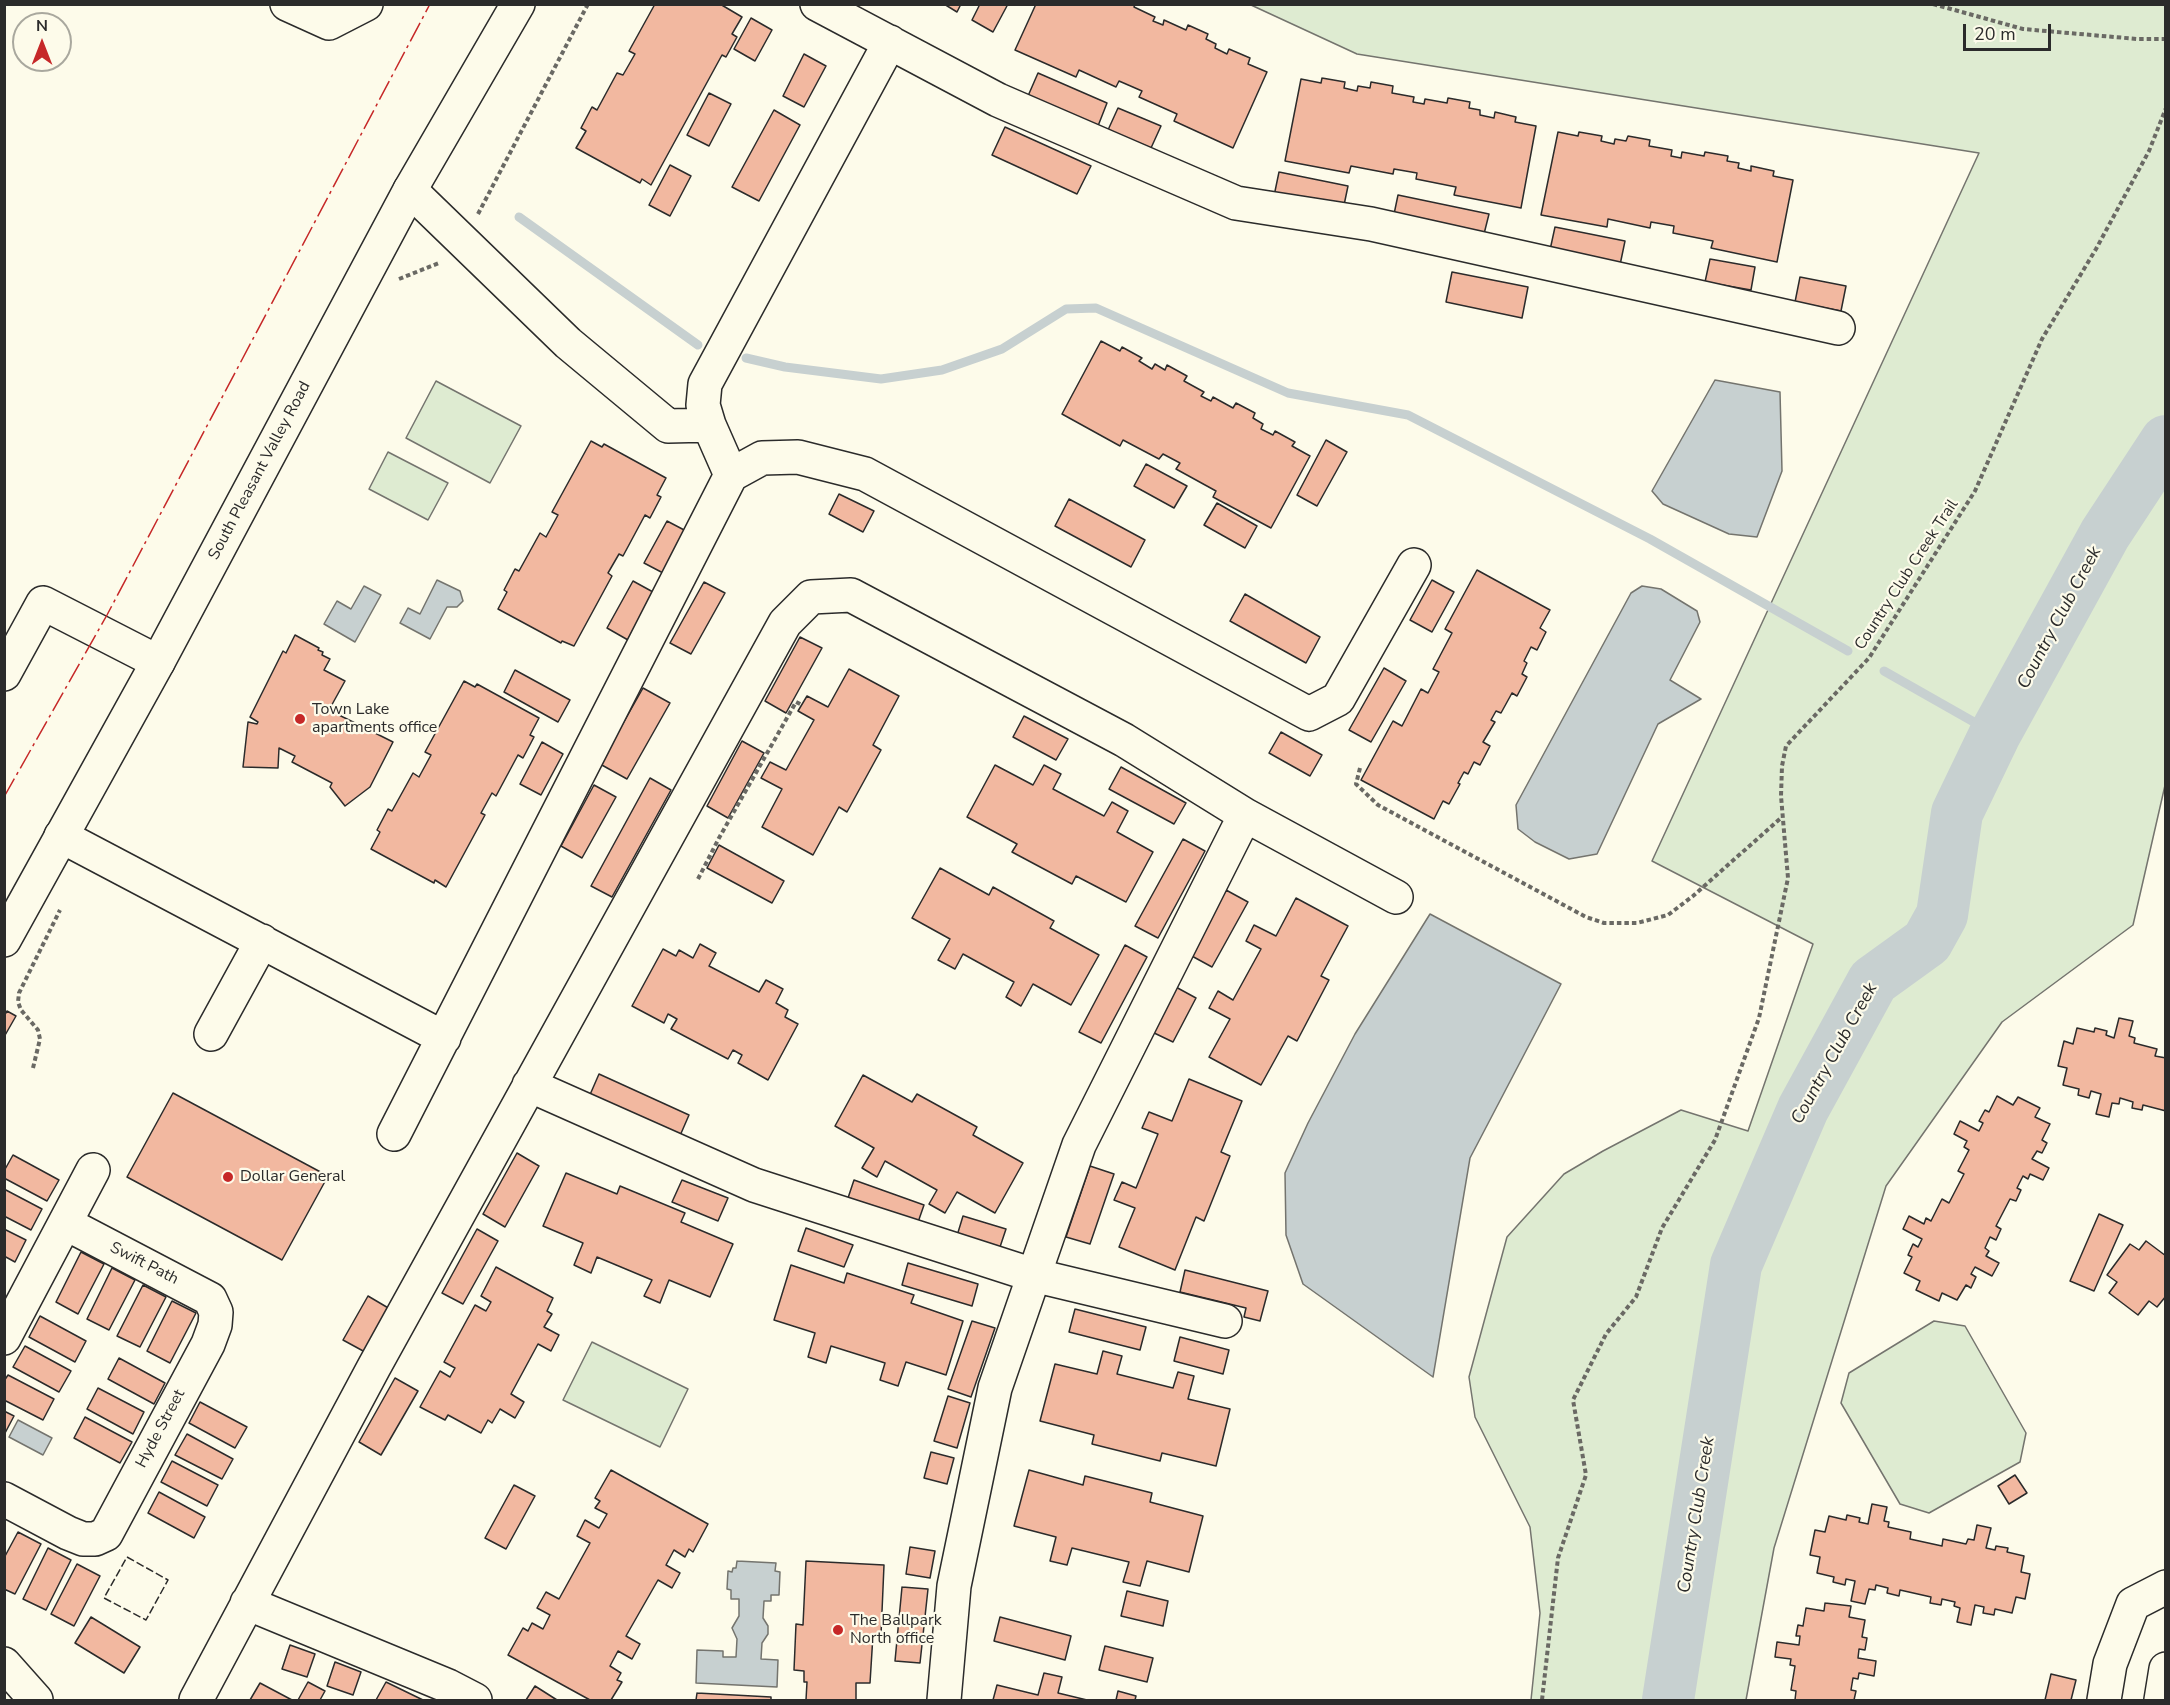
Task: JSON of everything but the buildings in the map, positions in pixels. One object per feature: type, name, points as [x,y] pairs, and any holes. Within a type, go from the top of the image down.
[{"type":"main road","points":[[287,4],[329,23],[366,4]]},
{"type":"main road","name":"South Pleasant Valley Road","points":[[4,940],[158,662],[410,190],[518,4]]},
{"type":"main road","points":[[817,4],[998,100],[1236,203],[1371,224],[1838,328]]},
{"type":"main road","points":[[731,476],[703,405],[705,384],[890,42]]},
{"type":"main road","points":[[410,190],[461,245],[568,343],[668,426],[709,425]]},
{"type":"main road","points":[[394,1134],[731,476],[762,458],[798,457],[865,474],[1309,714],[1338,699],[1414,565]]},
{"type":"main road","points":[[196,1701],[529,1085],[785,623],[811,597],[851,595],[1124,740],[1245,815],[1396,897]]},
{"type":"main road","points":[[4,674],[43,603],[158,662]]},
{"type":"main road","points":[[944,1701],[954,1586],[994,1388],[1079,1145],[1245,815]]},
{"type":"main road","points":[[61,836],[444,1038]]},
{"type":"main road","points":[[211,1034],[262,941]]},
{"type":"main road","points":[[529,1085],[754,1185],[1033,1275],[1225,1321]]},
{"type":"main road","points":[[4,1338],[93,1170]]},
{"type":"main road","name":"Swift Path","points":[[65,1223],[210,1299],[216,1312]]},
{"type":"main road","name":"Hyde Street","points":[[4,1499],[83,1539],[95,1539],[105,1534],[208,1344],[215,1325],[216,1312]]},
{"type":"main road","points":[[2104,1701],[2110,1664],[2133,1604],[2166,1587]]},
{"type":"main road","points":[[247,1603],[448,1686],[475,1701]]},
{"type":"main road","points":[[4,1664],[35,1701]]},
{"type":"main road","points":[[2161,1701],[2166,1670]]},
{"type":"main road","points":[[4,1694],[35,1701]]},
{"type":"path","points":[[395,282],[440,263],[461,245],[588,4]]},
{"type":"path","points":[[1933,4],[2023,29],[2137,39],[2166,39]]},
{"type":"path","name":"Country Club Creek Trail","points":[[1542,1701],[1558,1558],[1586,1475],[1574,1400],[1606,1334],[1636,1297],[1662,1228],[1715,1140],[1759,1018],[1788,878],[1781,796],[1782,766],[1786,746],[1869,658],[1975,491],[2042,339],[2096,249],[2149,151],[2166,108]]},
{"type":"path","points":[[699,879],[719,838],[796,702],[802,705]]},
{"type":"path","points":[[1360,768],[1356,784],[1378,805],[1586,917],[1604,922],[1637,922],[1668,915],[1693,896],[1782,816]]},
{"type":"path","points":[[33,1068],[40,1039],[38,1030],[21,1011],[18,1002],[19,993],[61,908]]},
{"type":"green space","points":[[1251,5],[2165,5],[2166,781],[2133,925],[2002,1022],[1886,1186],[1774,1548],[1746,1700],[1531,1700],[1540,1613],[1530,1527],[1475,1417],[1469,1377],[1507,1237],[1564,1174],[1681,1110],[1748,1131],[1813,944],[1652,861],[1979,153],[1357,54]]},
{"type":"green space","points":[[436,381],[521,426],[490,483],[406,438]]},
{"type":"green space","points":[[388,452],[448,483],[428,520],[369,489]]},
{"type":"green space","points":[[1934,1321],[1965,1326],[2026,1433],[2020,1462],[1929,1513],[1900,1504],[1841,1403],[1849,1373]]},
{"type":"green space","points":[[592,1342],[688,1389],[660,1447],[563,1400]]},
{"type":"shaded area","points":[[1715,380],[1780,392],[1782,471],[1757,537],[1729,534],[1663,504],[1652,491]]},
{"type":"shaded area","points":[[437,580],[460,591],[463,601],[457,607],[447,607],[430,639],[400,623],[408,608],[420,614]]},
{"type":"shaded area","points":[[364,586],[381,595],[355,642],[324,624],[337,601],[351,609]]},
{"type":"shaded area","points":[[1642,586],[1661,589],[1697,611],[1700,622],[1670,680],[1701,699],[1658,724],[1597,854],[1569,859],[1535,842],[1518,829],[1516,805],[1631,593]]},
{"type":"shaded area","points":[[1430,914],[1561,984],[1470,1158],[1433,1377],[1303,1284],[1286,1235],[1285,1173],[1308,1123],[1355,1034]]},
{"type":"shaded area","points":[[18,1420],[52,1438],[43,1455],[9,1437]]},
{"type":"shaded area","points":[[737,1561],[776,1563],[775,1571],[780,1572],[779,1595],[771,1595],[771,1601],[764,1601],[763,1618],[768,1626],[768,1634],[762,1643],[761,1659],[778,1660],[777,1687],[696,1683],[697,1650],[723,1651],[723,1657],[736,1657],[737,1639],[732,1628],[739,1616],[739,1599],[731,1599],[731,1590],[727,1589],[728,1571],[732,1572],[733,1568],[736,1568]]},
{"type":"waterway","points":[[519,217],[698,345]]},
{"type":"waterway","points":[[746,358],[785,367],[881,379],[942,370],[1002,349],[1066,309],[1096,308],[1288,393],[1408,415],[1650,539],[1848,651]]},
{"type":"waterway","name":"Country Club Creek","points":[[1668,1700],[1736,1265],[1803,1109],[1873,981],[1927,942],[1942,915],[1957,813],[1995,734],[2105,534],[2166,441]]},
{"type":"waterway","points":[[1884,671],[1995,734]]},
{"type":"fence","points":[[127,1557],[168,1580],[146,1620],[104,1598],[127,1557]]},
{"type":"power","points":[[4,797],[107,615],[430,4]]},
{"type":"place","name":"Town Lake apartments office","points":[[300,719]]},
{"type":"place","name":"Dollar General","points":[[228,1177]]},
{"type":"place","name":"The Ballpark North office","points":[[838,1630]]}]
